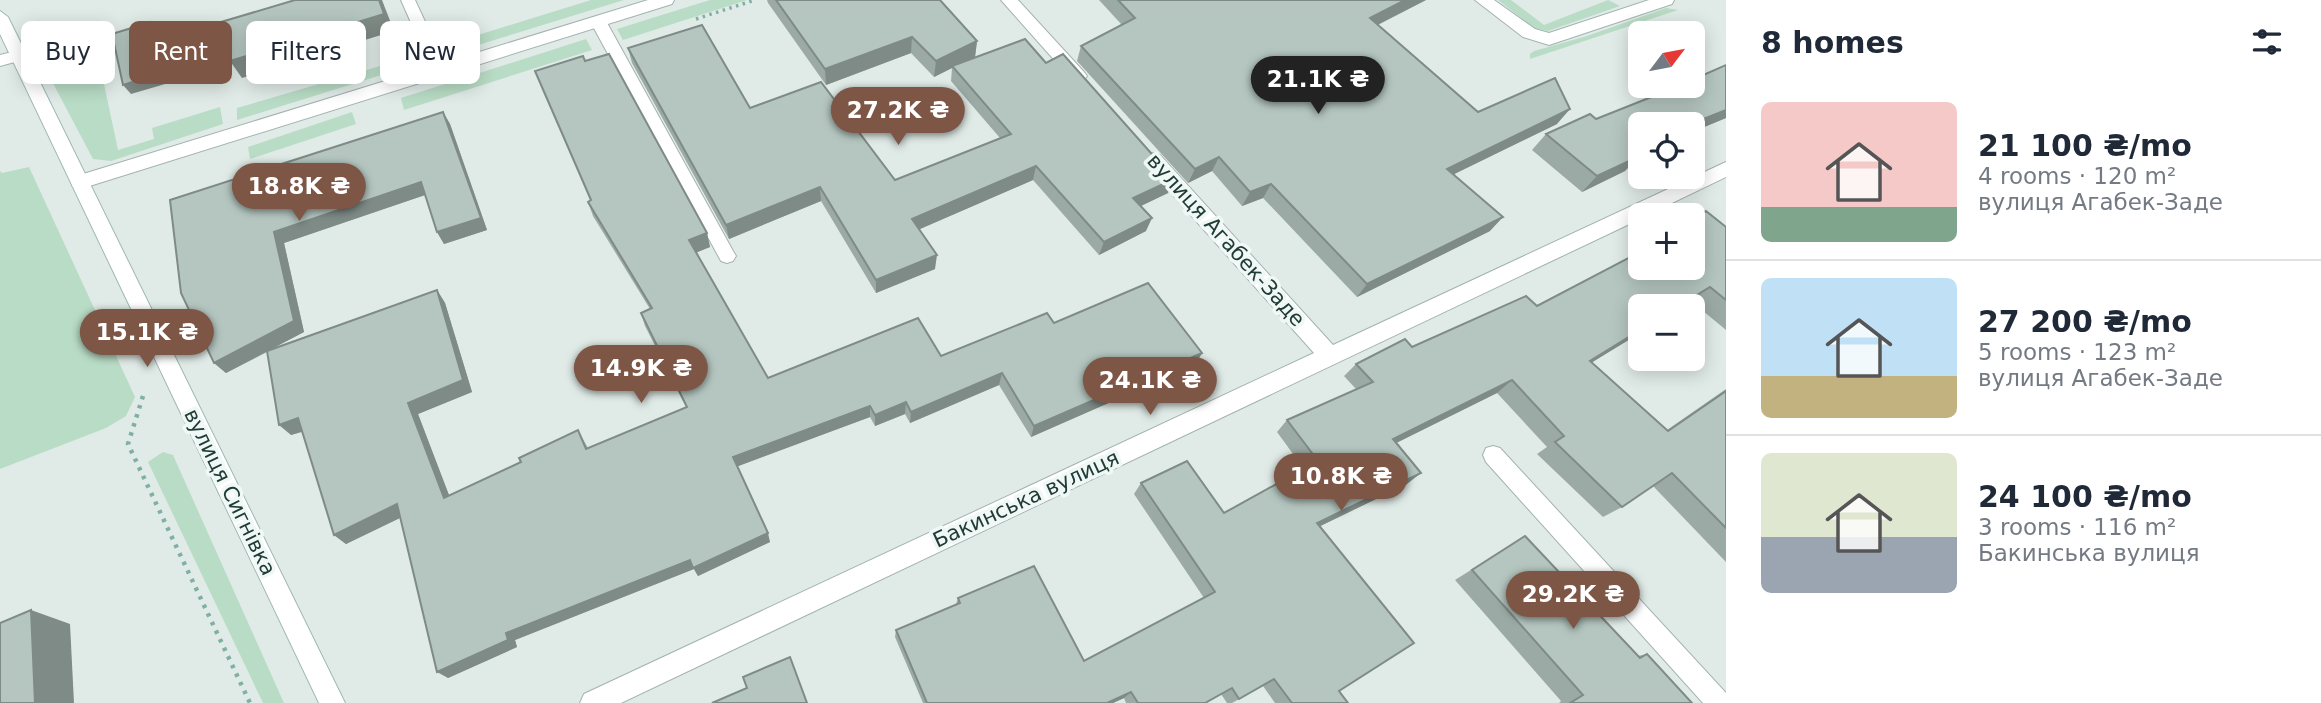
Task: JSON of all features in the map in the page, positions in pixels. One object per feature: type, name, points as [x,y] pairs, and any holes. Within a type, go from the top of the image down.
[{"type":"street","points":[[480,58],[666,0]]},
{"type":"street","points":[[1009,0],[1091,92]]},
{"type":"street","points":[[1483,0],[1529,33],[1549,38],[1666,0]]},
{"type":"street","name":"вулиця Сигнівка","points":[[0,17],[10,58],[80,182],[332,703]]},
{"type":"street","points":[[80,182],[398,84]]},
{"type":"street","name":"вулиця Агабек-Заде","points":[[1138,142],[1330,356]]},
{"type":"street","name":"Бакинська вулиця","points":[[593,703],[1386,332],[1726,169]]},
{"type":"lane","points":[[408,0],[417,21]]},
{"type":"lane","points":[[598,21],[727,256]]},
{"type":"lane","points":[[1493,455],[1719,703]]},
{"type":"path","points":[[138,383],[144,396],[128,444],[250,703]]},
{"type":"green space","points":[[591,0],[624,0],[480,44],[480,34]]},
{"type":"green space","points":[[710,0],[747,0],[623,40],[617,29]]},
{"type":"green space","points":[[1498,0],[1511,0],[1544,25],[1608,0],[1620,6],[1548,31],[1534,28]]},
{"type":"green space","points":[[1666,8],[1678,10],[1645,21],[1629,21]]},
{"type":"green space","points":[[1628,21],[1628,27],[1530,59],[1530,54],[1534,51]]},
{"type":"green space","points":[[586,39],[592,50],[404,110],[401,98],[445,84],[480,84],[480,73]]},
{"type":"green space","points":[[380,66],[380,75],[366,80],[366,70]]},
{"type":"green space","points":[[53,84],[104,84],[118,150],[154,139],[152,128],[220,107],[223,124],[111,161],[93,159]]},
{"type":"green space","points":[[319,84],[352,84],[237,120],[237,108]]},
{"type":"green space","points":[[352,112],[356,124],[250,159],[248,147]]},
{"type":"green space","points":[[29,167],[135,397],[126,416],[106,428],[0,469],[0,171],[2,173]]},
{"type":"green space","points":[[163,452],[173,455],[284,703],[263,703],[148,462]]},
{"type":"building","points":[[295,0],[379,0],[384,14],[361,21],[246,21],[246,56],[232,60],[232,21],[224,21]]},
{"type":"building","points":[[776,0],[940,0],[977,41],[936,61],[912,37],[825,69]]},
{"type":"building","points":[[1118,0],[1405,0],[1370,18],[1478,112],[1555,78],[1570,109],[1447,169],[1503,217],[1367,284],[1271,184],[1250,192],[1219,157],[1195,169],[1081,46],[1135,18]]},
{"type":"building","points":[[702,25],[750,108],[821,82],[895,180],[1011,134],[952,66],[1025,39],[1046,63],[1063,54],[1174,179],[1133,198],[1152,218],[1104,242],[1036,166],[912,219],[937,255],[876,280],[820,187],[726,225],[628,48]]},
{"type":"building","points":[[129,29],[129,83],[123,85],[115,48],[115,33]]},
{"type":"building","points":[[609,54],[707,233],[689,240],[768,378],[918,318],[941,356],[1047,313],[1054,323],[1148,283],[1202,353],[1034,426],[1002,373],[911,412],[906,402],[875,415],[870,406],[733,457],[768,533],[693,568],[690,560],[506,633],[508,640],[437,672],[397,504],[334,535],[298,418],[279,425],[267,351],[437,290],[463,380],[408,403],[444,498],[521,462],[519,458],[578,430],[586,449],[687,407],[641,313],[652,308],[588,202],[591,200],[535,71],[583,56],[585,61]]},
{"type":"building","points":[[1726,65],[1726,110],[1705,118],[1705,112],[1628,112],[1628,162],[1597,176],[1546,134],[1590,114],[1596,119],[1649,98],[1705,98],[1705,74]]},
{"type":"building","points":[[443,112],[481,218],[437,232],[421,182],[274,232],[294,321],[214,363],[181,293],[170,200]]},
{"type":"building","points":[[1705,212],[1726,227],[1726,300],[1710,287],[1699,294],[1628,294],[1628,337],[1590,361],[1668,431],[1726,391],[1726,528],[1672,473],[1622,507],[1555,442],[1564,436],[1512,380],[1393,439],[1421,473],[1317,523],[1414,643],[1339,691],[1348,703],[1292,703],[1274,679],[1239,699],[1232,688],[1205,703],[1138,703],[1131,692],[1107,703],[927,703],[896,630],[960,603],[958,598],[1034,566],[1084,661],[1215,592],[1141,483],[1187,461],[1224,513],[1318,461],[1287,420],[1373,382],[1356,364],[1405,339],[1412,347],[1526,296],[1537,306],[1628,258],[1628,280],[1705,280]]},
{"type":"building","points":[[1525,536],[1640,658],[1647,654],[1692,703],[1570,703],[1583,695],[1472,570]]},
{"type":"building","points":[[31,610],[35,703],[0,703],[0,623]]},
{"type":"building","points":[[790,657],[807,703],[712,703],[747,688],[743,677]]}]
